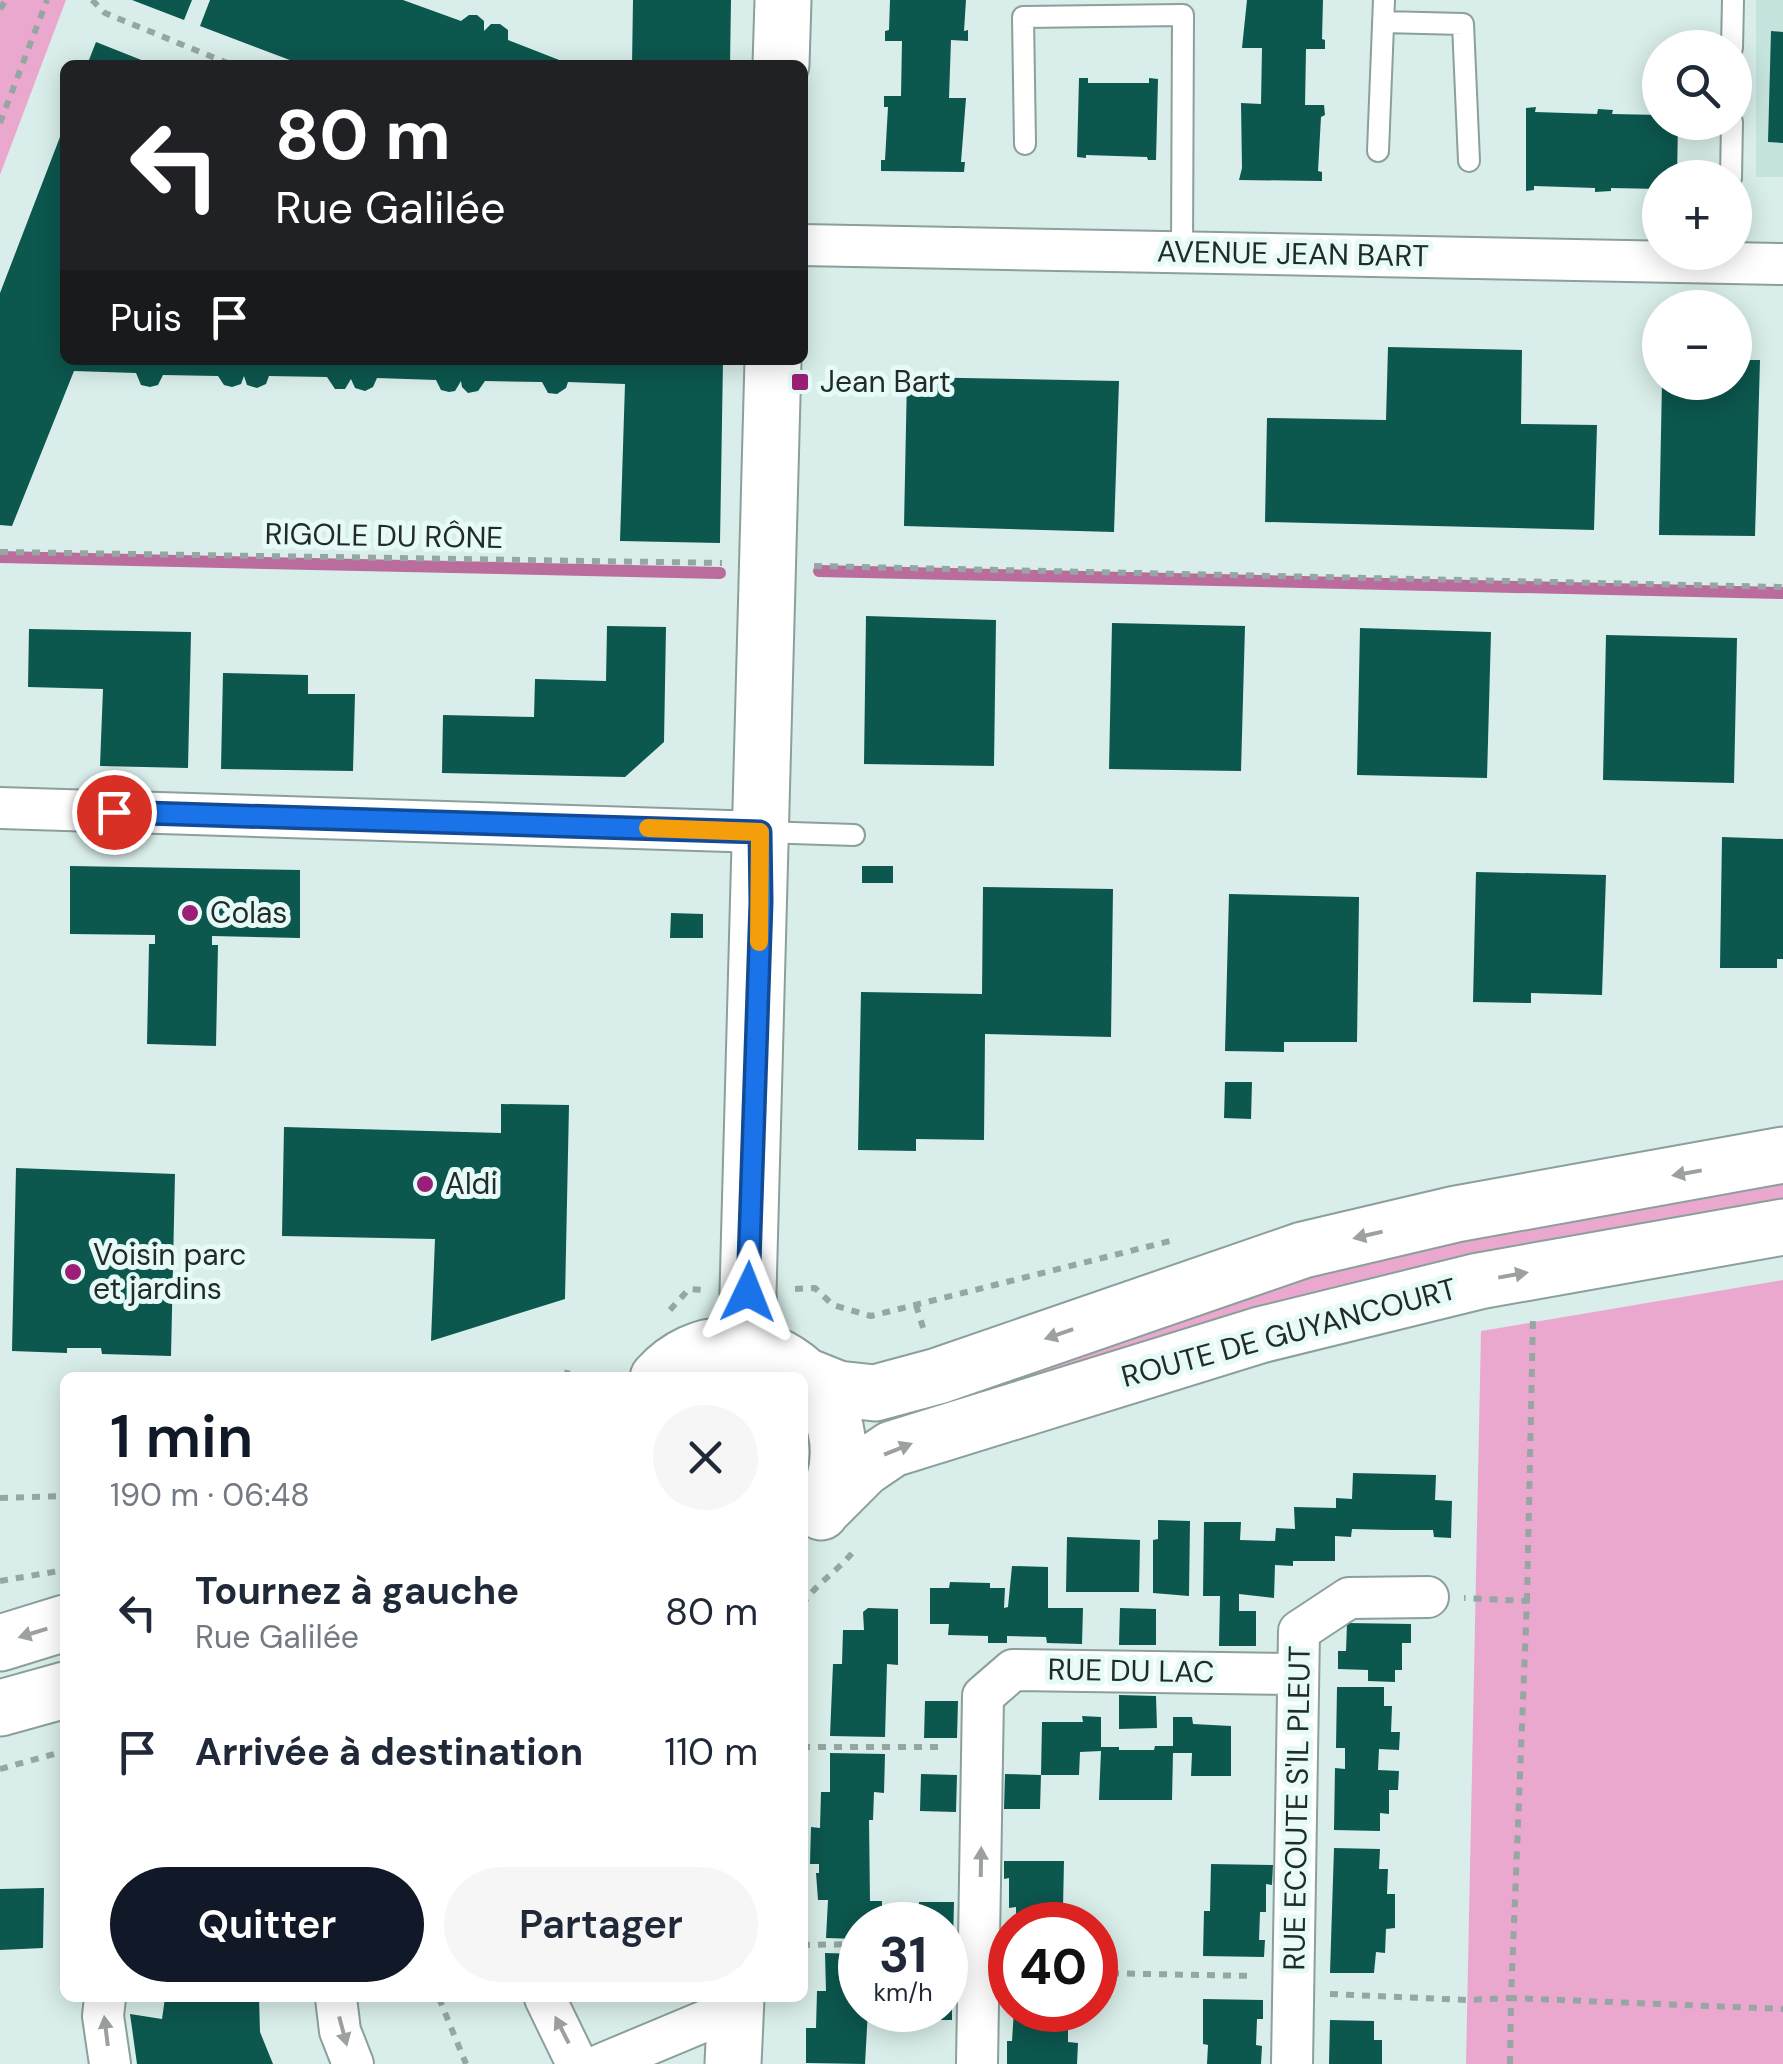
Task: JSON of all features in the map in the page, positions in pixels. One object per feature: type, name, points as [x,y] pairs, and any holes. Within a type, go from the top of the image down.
[{"type":"main road","points":[[781,60],[783,0]]},
{"type":"main road","points":[[666,1372],[691,1354],[720,1346],[751,1347],[748,1292],[773,365]]},
{"type":"main road","name":"ROUTE DE GUYANCOURT","points":[[808,1377],[838,1389],[875,1392],[938,1376],[1302,1250],[1456,1214],[1783,1155]]},
{"type":"main road","name":"ROUTE DE GUYANCOURT","points":[[813,1521],[864,1468],[892,1449],[1260,1334],[1479,1281],[1783,1228]]},
{"type":"main road","name":"ROUTE DE GUYANCOURT","points":[[751,1347],[782,1358],[801,1372]]},
{"type":"main road","points":[[808,1377],[828,1406],[839,1440],[837,1476],[813,1521]]},
{"type":"main road","points":[[0,1643],[60,1625]]},
{"type":"main road","points":[[0,1681],[60,1667]]},
{"type":"main road","points":[[0,1708],[60,1691]]},
{"type":"main road","points":[[734,2064],[736,2003]]},
{"type":"street","name":"AVENUE JEAN BART","points":[[808,245],[1783,264]]},
{"type":"street","points":[[0,808],[760,832]]},
{"type":"street","name":"RUE ECOUTE S'IL PLEUT","points":[[1292,2064],[1299,1632],[1349,1598],[1428,1597]]},
{"type":"street","name":"RUE DU LAC","points":[[977,2064],[983,1696],[1013,1670],[1296,1674]]},
{"type":"street","points":[[105,2002],[110,2064]]},
{"type":"street","points":[[336,2002],[340,2031],[354,2064]]},
{"type":"street","points":[[547,2002],[577,2064]]},
{"type":"street","points":[[602,2064],[736,2003]]},
{"type":"lane","points":[[1378,151],[1384,0]]},
{"type":"lane","points":[[1732,30],[1733,0]]},
{"type":"lane","points":[[1025,144],[1023,17],[1184,8],[1182,252]]},
{"type":"lane","points":[[1383,22],[1463,24],[1469,161]]},
{"type":"lane","points":[[760,832],[854,835]]},
{"type":"path","points":[[0,10],[6,0]]},
{"type":"path","points":[[0,123],[46,0]]},
{"type":"path","points":[[92,0],[105,13],[220,60]]},
{"type":"path","points":[[204,60],[205,54]]},
{"type":"path","name":"RIGOLE DU RÔNE","points":[[0,552],[1783,586]]},
{"type":"path","points":[[1510,2064],[1533,1309]]},
{"type":"path","points":[[568,1372],[570,1364]]},
{"type":"path","points":[[0,1498],[60,1496]]},
{"type":"path","points":[[0,1581],[60,1571]]},
{"type":"path","points":[[1428,1597],[1527,1600]]},
{"type":"path","points":[[808,1748],[983,1747]]},
{"type":"path","points":[[0,1769],[60,1752]]},
{"type":"path","points":[[808,1945],[838,1944]]},
{"type":"path","points":[[1118,1973],[1268,1976],[1344,1997],[1511,1998],[1783,2009]]},
{"type":"path","points":[[440,2002],[466,2064]]},
{"type":"shaded area","points":[[0,0],[66,0],[0,175]]},
{"type":"shaded area","points":[[1756,0],[1783,0],[1783,177],[1756,177]]},
{"type":"shaded area","points":[[1783,1175],[1783,1206],[960,1402],[957,1392],[1296,1274]]},
{"type":"shaded area","points":[[1783,1280],[1783,2064],[1466,2064],[1481,1331]]},
{"type":"building","points":[[132,0],[192,0],[184,20]]},
{"type":"building","points":[[210,0],[403,0],[461,21],[477,15],[484,21],[484,31],[491,24],[500,24],[508,30],[508,40],[559,60],[290,60],[200,26]]},
{"type":"building","points":[[633,0],[731,0],[730,60],[632,60]]},
{"type":"building","points":[[890,0],[966,0],[964,31],[968,30],[968,41],[951,40],[949,98],[966,98],[961,162],[965,162],[964,172],[881,171],[888,107],[884,107],[884,96],[901,96],[902,41],[885,41]]},
{"type":"building","points":[[1247,0],[1323,0],[1325,49],[1306,49],[1305,105],[1324,105],[1318,171],[1322,172],[1322,181],[1239,180],[1241,103],[1261,104],[1262,48],[1242,48]]},
{"type":"building","points":[[1771,31],[1783,32],[1783,143],[1768,142]]},
{"type":"building","points":[[96,42],[141,60],[89,60]]},
{"type":"building","points":[[1079,78],[1088,78],[1088,83],[1149,83],[1149,78],[1158,79],[1156,160],[1077,157]]},
{"type":"building","points":[[1536,107],[1535,112],[1597,114],[1598,109],[1613,110],[1612,114],[1642,115],[1642,140],[1678,140],[1677,160],[1642,160],[1642,189],[1595,192],[1595,188],[1534,186],[1534,190],[1526,191],[1526,108]]},
{"type":"building","points":[[60,137],[60,365],[723,365],[720,543],[620,541],[625,384],[568,382],[557,394],[548,393],[542,382],[485,381],[478,391],[468,393],[461,381],[455,391],[449,392],[441,390],[436,380],[377,378],[373,387],[365,391],[355,388],[351,379],[345,389],[335,389],[327,377],[269,376],[266,384],[257,388],[247,385],[244,376],[241,384],[232,387],[224,385],[218,376],[163,375],[158,385],[150,387],[141,385],[136,373],[74,371],[12,526],[0,525],[0,293]]},
{"type":"building","points":[[1388,347],[1522,350],[1521,424],[1597,425],[1594,530],[1265,522],[1267,418],[1386,420]]},
{"type":"building","points":[[1752,360],[1760,360],[1755,536],[1659,535],[1662,400],[1752,400]]},
{"type":"building","points":[[907,377],[1119,381],[1114,532],[904,526]]},
{"type":"building","points":[[866,616],[996,620],[994,766],[864,764]]},
{"type":"building","points":[[1112,623],[1245,626],[1241,771],[1109,769]]},
{"type":"building","points":[[607,626],[666,627],[664,742],[625,777],[442,773],[443,715],[534,717],[535,679],[606,681]]},
{"type":"building","points":[[1360,628],[1491,632],[1487,778],[1357,775]]},
{"type":"building","points":[[29,629],[191,632],[188,768],[100,766],[103,689],[28,687]]},
{"type":"building","points":[[1606,635],[1737,638],[1734,783],[1603,780]]},
{"type":"building","points":[[223,673],[308,675],[308,694],[355,694],[353,771],[221,769]]},
{"type":"building","points":[[1722,837],[1783,839],[1783,959],[1777,959],[1777,968],[1720,968]]},
{"type":"building","points":[[70,866],[300,870],[300,938],[212,936],[212,945],[218,945],[216,1046],[147,1044],[149,944],[155,944],[155,935],[70,934]]},
{"type":"building","points":[[862,866],[893,866],[893,883],[862,883]]},
{"type":"building","points":[[1476,872],[1606,875],[1602,995],[1531,993],[1531,1003],[1473,1002]]},
{"type":"building","points":[[983,887],[1113,889],[1111,1037],[985,1034],[984,1140],[916,1139],[916,1151],[858,1150],[861,992],[982,994]]},
{"type":"building","points":[[1229,894],[1359,897],[1357,1042],[1284,1042],[1284,1052],[1225,1051]]},
{"type":"building","points":[[671,913],[703,914],[703,938],[670,938]]},
{"type":"building","points":[[1225,1082],[1252,1082],[1251,1119],[1224,1118]]},
{"type":"building","name":"Aldi","points":[[501,1104],[569,1105],[565,1299],[431,1341],[435,1239],[282,1236],[284,1127],[501,1133]]},
{"type":"building","points":[[16,1168],[175,1174],[171,1356],[102,1354],[101,1348],[67,1348],[67,1353],[12,1351]]},
{"type":"building","points":[[1353,1473],[1436,1475],[1435,1500],[1452,1501],[1451,1538],[1434,1537],[1433,1530],[1352,1529],[1351,1537],[1335,1536],[1335,1561],[1275,1565],[1274,1598],[1239,1594],[1239,1611],[1256,1611],[1256,1646],[1219,1646],[1220,1596],[1203,1596],[1204,1522],[1241,1522],[1240,1540],[1275,1541],[1276,1528],[1295,1529],[1294,1507],[1336,1508],[1336,1498],[1352,1499]]},
{"type":"building","points":[[1158,1520],[1190,1521],[1189,1596],[1153,1593],[1153,1540],[1158,1539]]},
{"type":"building","points":[[1067,1537],[1140,1540],[1139,1592],[1066,1592]]},
{"type":"building","points":[[1012,1566],[1048,1567],[1048,1608],[1083,1608],[1082,1644],[1047,1643],[1046,1637],[1007,1636],[1007,1643],[988,1643],[988,1636],[948,1635],[949,1624],[930,1624],[930,1588],[949,1588],[950,1582],[990,1583],[990,1588],[1005,1588],[1004,1608],[1008,1607]]},
{"type":"building","points":[[868,1608],[898,1609],[898,1665],[887,1664],[885,1737],[830,1736],[833,1664],[842,1664],[843,1630],[864,1630],[863,1612]]},
{"type":"building","points":[[1120,1608],[1156,1609],[1156,1645],[1119,1645]]},
{"type":"building","points":[[1347,1623],[1411,1624],[1411,1643],[1402,1643],[1402,1670],[1395,1670],[1395,1682],[1368,1681],[1368,1670],[1338,1669],[1338,1651],[1346,1651]]},
{"type":"building","points":[[1337,1687],[1384,1687],[1384,1706],[1392,1706],[1391,1732],[1400,1732],[1399,1750],[1379,1749],[1378,1770],[1399,1771],[1398,1790],[1389,1790],[1389,1814],[1380,1813],[1380,1831],[1334,1830],[1335,1768],[1345,1769],[1345,1748],[1336,1748]]},
{"type":"building","points":[[1119,1695],[1156,1696],[1157,1728],[1119,1729]]},
{"type":"building","points":[[925,1701],[958,1701],[957,1738],[924,1738]]},
{"type":"building","points":[[1082,1716],[1101,1717],[1101,1747],[1119,1750],[1173,1746],[1173,1717],[1192,1717],[1193,1724],[1231,1726],[1231,1776],[1191,1776],[1192,1753],[1173,1753],[1172,1800],[1099,1800],[1101,1751],[1080,1752],[1079,1775],[1041,1775],[1042,1722],[1083,1722]]},
{"type":"building","points":[[830,1753],[885,1754],[884,1793],[874,1792],[873,1820],[869,1820],[870,1901],[882,1902],[838,1902],[838,1938],[826,1938],[828,1900],[818,1900],[819,1864],[810,1864],[811,1827],[820,1828],[821,1792],[830,1792]]},
{"type":"building","points":[[921,1774],[957,1775],[956,1812],[920,1811]]},
{"type":"building","points":[[1005,1774],[1041,1775],[1040,1809],[1004,1809]]},
{"type":"building","points":[[1334,1848],[1380,1849],[1379,1869],[1388,1869],[1387,1894],[1395,1894],[1395,1928],[1386,1929],[1385,1953],[1376,1952],[1374,1973],[1330,1973]]},
{"type":"building","points":[[1004,1861],[1064,1861],[1063,1902],[1009,1902],[1009,1878],[1004,1879]]},
{"type":"building","points":[[1211,1864],[1273,1865],[1272,1885],[1266,1884],[1266,1912],[1260,1912],[1259,1940],[1265,1940],[1264,1957],[1203,1956],[1204,1911],[1210,1911]]},
{"type":"building","points":[[44,1888],[43,1948],[0,1950],[0,1889]]},
{"type":"building","points":[[825,1953],[838,1953],[838,2032],[867,2032],[865,2064],[806,2063],[806,2028],[816,2028],[817,1991],[826,1991]]},
{"type":"building","points":[[1203,1999],[1263,2000],[1263,2019],[1257,2019],[1256,2045],[1262,2046],[1261,2064],[1207,2064]]},
{"type":"building","points":[[164,2002],[259,2002],[260,2032],[273,2064],[137,2064],[130,2014],[162,2019]]},
{"type":"building","points":[[1330,2020],[1374,2021],[1374,2040],[1382,2040],[1382,2064],[1329,2064]]},
{"type":"building","points":[[1013,2032],[1068,2032],[1068,2042],[1078,2043],[1077,2064],[1007,2064],[1007,2041],[1012,2041]]},
{"type":"waterway","points":[[0,557],[720,573]]},
{"type":"waterway","points":[[819,571],[1783,593]]},
{"type":"slow traffic","points":[[648,828],[760,832],[759,942]]},
{"type":"place","name":"Jean Bart","points":[[800,382]]},
{"type":"place","name":"Colas","points":[[190,913]]},
{"type":"place","name":"Aldi","points":[[425,1184]]},
{"type":"place","name":"Voisin parc et jardins","points":[[73,1272]]},
{"type":"route","points":[[114,812],[760,832],[748,1292]]}]
